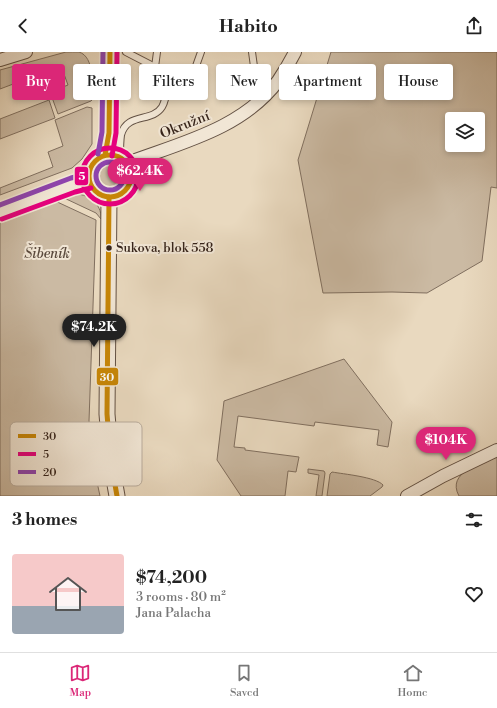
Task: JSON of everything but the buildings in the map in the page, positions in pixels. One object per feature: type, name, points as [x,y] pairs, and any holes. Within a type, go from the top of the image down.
[{"type":"street","points":[[0,60],[26,52]]},
{"type":"street","points":[[110,52],[109,133],[117,158],[130,170],[130,183],[122,194],[110,197],[102,196],[96,193],[91,187],[88,174],[90,167],[99,157],[117,158]]},
{"type":"street","name":"Okružní","points":[[271,88],[277,81],[295,52]]},
{"type":"street","name":"Okružní","points":[[117,158],[217,129],[240,116],[260,100]]},
{"type":"street","points":[[0,212],[73,185],[89,181]]},
{"type":"street","points":[[108,422],[110,197]]},
{"type":"street","points":[[407,496],[443,476],[497,450]]},
{"type":"street","points":[[115,486],[117,496]]},
{"type":"lane","points":[[126,52],[148,64]]},
{"type":"lane","points":[[155,64],[156,52]]},
{"type":"lane","points":[[197,64],[201,52]]},
{"type":"lane","points":[[252,52],[254,64]]},
{"type":"lane","points":[[117,158],[125,126],[132,120],[157,113],[163,105],[164,100]]},
{"type":"green space","points":[[66,52],[79,52],[84,55],[89,64],[73,64],[73,100],[92,100],[58,114],[53,100],[65,100],[65,86],[68,85],[65,77],[65,64],[22,64]]},
{"type":"green space","points":[[331,52],[497,52],[497,188],[491,187],[482,261],[427,293],[323,293],[298,160],[316,100],[376,100],[376,64],[327,64]]},
{"type":"green space","points":[[12,67],[12,84],[0,89],[0,70]]},
{"type":"green space","points":[[49,100],[55,118],[0,139],[0,119]]},
{"type":"green space","points":[[87,107],[92,108],[92,144],[82,159],[72,168],[0,195],[0,188],[53,167],[48,152],[63,146],[55,120]]},
{"type":"green space","points":[[112,163],[119,165],[122,170],[122,175],[116,186],[111,189],[105,189],[99,185],[99,174],[105,166]]},
{"type":"green space","points":[[73,194],[83,195],[93,200],[99,208],[101,219],[96,213],[62,197]]},
{"type":"green space","name":"Šibeník","points":[[53,200],[96,220],[89,422],[10,422],[10,486],[98,486],[100,496],[0,496],[0,222]]},
{"type":"green space","points":[[344,359],[392,422],[388,447],[377,445],[379,430],[315,422],[314,426],[238,416],[234,447],[245,448],[245,450],[299,457],[296,472],[288,471],[285,496],[241,496],[217,460],[224,401]]},
{"type":"green space","points":[[497,457],[497,496],[459,496],[456,488],[457,481],[461,475],[475,466]]},
{"type":"green space","points":[[308,469],[324,471],[322,496],[316,496],[319,475],[308,473]]},
{"type":"green space","points":[[332,472],[367,478],[383,485],[370,496],[327,496],[330,474]]},
{"type":"transit line","name":"20","points":[[98,154],[102,132],[103,52]]},
{"type":"transit line","name":"30","points":[[105,155],[109,133],[110,52]]},
{"type":"transit line","name":"5","points":[[112,156],[116,133],[117,52]]},
{"type":"transit line","name":"5","points":[[104,148],[116,148],[126,152],[134,160],[138,170],[138,176],[138,182],[134,192],[126,200],[116,204],[104,204],[94,200],[86,192],[82,182],[82,170],[86,160],[94,152],[104,148]]},
{"type":"transit line","name":"30","points":[[106,155],[114,155],[122,158],[128,164],[131,176],[128,188],[122,194],[114,197],[106,197],[98,194],[92,188],[89,180],[89,172],[92,164],[98,158],[106,155]]},
{"type":"transit line","name":"20","points":[[110,162],[120,166],[124,176],[120,186],[110,190],[100,186],[96,176],[100,166],[110,162]]},
{"type":"transit line","name":"20","points":[[0,205],[71,178],[87,174]]},
{"type":"transit line","name":"5","points":[[2,219],[75,192],[91,188]]},
{"type":"transit line","name":"30","points":[[108,422],[109,197]]},
{"type":"transit line","name":"30","points":[[115,486],[117,496]]},
{"type":"place","name":"Sukova, blok 558","points":[[109,248]]}]
